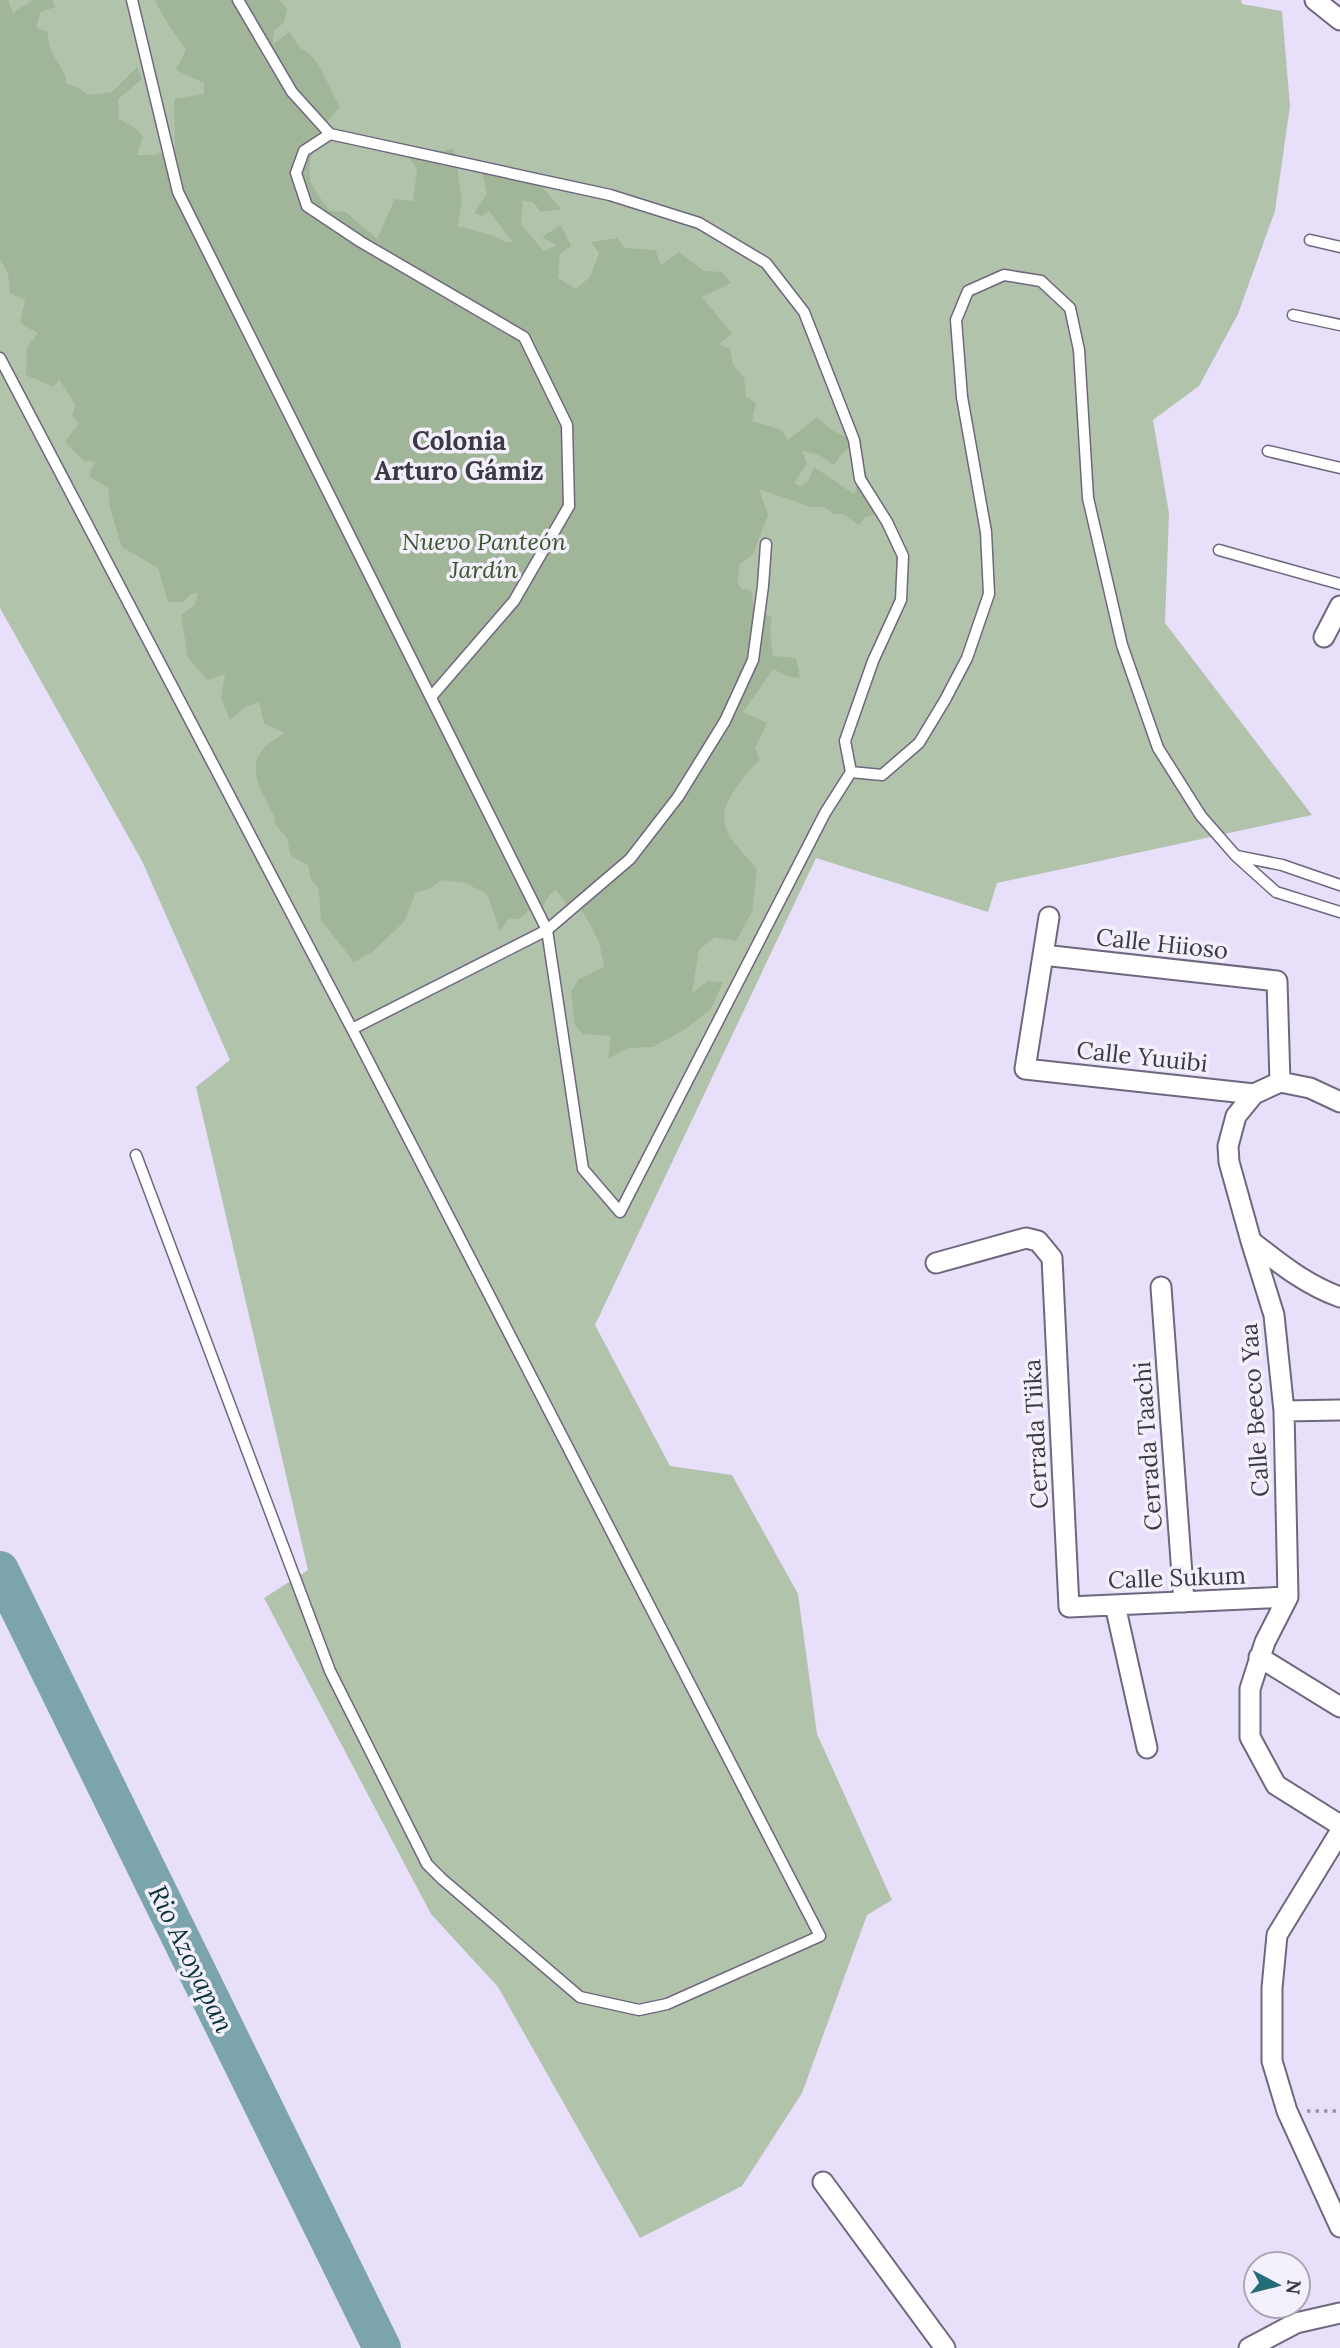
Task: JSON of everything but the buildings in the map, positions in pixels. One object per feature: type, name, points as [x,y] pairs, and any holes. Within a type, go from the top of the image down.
[{"type":"street","points":[[1315,0],[1340,20]]},
{"type":"street","points":[[1324,637],[1340,606]]},
{"type":"street","points":[[1043,955],[1049,918]]},
{"type":"street","name":"Calle Hiioso","points":[[1043,955],[1277,981],[1280,1082]]},
{"type":"street","name":"Calle Yuuibi","points":[[1043,955],[1025,1069],[1254,1094]]},
{"type":"street","points":[[1254,1094],[1280,1082],[1310,1088],[1340,1102]]},
{"type":"street","name":"Calle Beeco Yaa","points":[[1254,1094],[1236,1116],[1228,1146],[1229,1162],[1274,1315],[1284,1411],[1288,1597]]},
{"type":"street","name":"Cerrada Tiika","points":[[936,1263],[1026,1238],[1038,1241],[1052,1258],[1069,1607]]},
{"type":"street","points":[[1251,1241],[1318,1289],[1340,1297]]},
{"type":"street","name":"Cerrada Taachi","points":[[1161,1287],[1184,1602]]},
{"type":"street","points":[[1284,1411],[1340,1410]]},
{"type":"street","points":[[1288,1597],[1259,1657],[1250,1689],[1250,1737],[1276,1785],[1340,1825]]},
{"type":"street","name":"Calle Sukum","points":[[1069,1607],[1288,1597]]},
{"type":"street","points":[[1115,1605],[1147,1748]]},
{"type":"street","points":[[1259,1657],[1340,1707]]},
{"type":"street","points":[[1340,1832],[1277,1935],[1272,1988],[1272,2062],[1287,2111],[1340,2227]]},
{"type":"street","points":[[822,2182],[944,2348]]},
{"type":"street","points":[[1249,2348],[1296,2323],[1340,2313]]},
{"type":"lane","points":[[132,0],[178,192],[547,930],[583,1169],[620,1212],[825,813],[851,772],[845,741],[873,661],[901,600],[903,556],[887,522],[860,479],[855,440],[804,312],[766,263],[699,223],[610,195],[331,134],[292,92],[238,0]]},
{"type":"lane","points":[[331,134],[304,150],[296,173],[307,206],[372,249],[524,337],[567,425],[569,506],[514,601],[430,697]]},
{"type":"lane","points":[[1310,240],[1340,247]]},
{"type":"lane","points":[[851,772],[882,775],[919,743],[967,658],[989,594],[986,532],[962,397],[956,320],[968,291],[1004,275],[1041,281],[1070,308],[1079,350],[1088,498],[1122,645],[1158,748],[1201,816],[1236,856],[1276,892],[1340,912]]},
{"type":"lane","points":[[1293,315],[1340,325]]},
{"type":"lane","points":[[0,358],[352,1029],[820,1936],[667,2004],[639,2010],[605,2004],[580,1997],[426,1864],[330,1671],[136,1155]]},
{"type":"lane","points":[[1268,451],[1340,468]]},
{"type":"lane","points":[[352,1029],[547,930],[630,859],[678,797],[725,720],[753,660],[764,586],[766,544]]},
{"type":"lane","points":[[1219,550],[1340,584]]},
{"type":"lane","points":[[1236,856],[1282,865],[1340,884]]},
{"type":"path","points":[[1287,2111],[1340,2111]]},
{"type":"green space","name":"Nuevo Panteón Jardín","points":[[0,0],[1241,0],[1242,4],[1282,11],[1290,106],[1275,211],[1238,314],[1199,386],[1153,420],[1169,513],[1165,623],[1312,815],[997,883],[988,912],[816,858],[595,1325],[670,1466],[732,1475],[798,1594],[817,1734],[892,1900],[867,1915],[802,2093],[742,2186],[640,2238],[498,1987],[431,1914],[264,1598],[308,1570],[196,1087],[230,1060],[142,861],[0,608]]},
{"type":"green space","points":[[0,0],[8,0],[13,13],[33,0],[52,0],[55,7],[40,12],[36,28],[47,31],[50,49],[66,77],[65,83],[79,88],[87,95],[112,92],[137,67],[142,79],[118,99],[119,119],[137,129],[143,137],[137,155],[156,155],[175,147],[174,99],[204,94],[204,83],[176,70],[186,50],[155,0],[280,0],[287,9],[284,23],[274,30],[273,44],[289,32],[300,48],[310,54],[320,67],[340,108],[322,130],[313,149],[309,169],[313,186],[330,211],[346,212],[377,239],[395,199],[413,201],[417,169],[408,156],[454,149],[462,199],[458,226],[512,242],[489,211],[482,216],[474,213],[487,194],[484,166],[539,173],[544,189],[561,209],[541,212],[533,202],[523,201],[521,225],[544,251],[556,245],[542,237],[561,225],[571,246],[560,254],[558,278],[576,289],[590,277],[599,253],[591,242],[617,238],[625,248],[655,250],[661,265],[679,252],[704,271],[722,272],[731,283],[702,297],[732,334],[719,344],[730,349],[733,365],[744,377],[746,397],[756,403],[752,421],[781,430],[788,440],[817,417],[833,431],[856,441],[834,465],[818,454],[802,451],[807,464],[794,483],[800,486],[808,481],[814,467],[854,494],[863,469],[879,513],[866,517],[858,525],[843,514],[834,514],[824,507],[811,507],[759,489],[768,515],[753,554],[740,564],[737,583],[742,589],[751,590],[754,610],[772,617],[770,629],[773,656],[796,658],[800,678],[789,677],[773,669],[743,712],[767,723],[755,748],[760,760],[735,789],[725,813],[725,823],[733,841],[757,869],[752,912],[736,941],[715,937],[699,950],[692,993],[708,981],[723,982],[711,1009],[684,1030],[653,1047],[628,1048],[608,1059],[611,1036],[583,1034],[575,1025],[571,992],[579,979],[604,967],[603,958],[596,935],[579,907],[568,906],[556,890],[550,894],[543,906],[529,910],[519,919],[509,918],[500,931],[487,894],[465,883],[441,880],[430,889],[416,892],[404,922],[372,952],[354,962],[321,920],[319,889],[311,880],[308,865],[291,856],[287,838],[274,823],[275,817],[261,790],[256,772],[259,754],[284,733],[264,723],[259,702],[245,707],[230,720],[221,699],[225,674],[207,680],[188,658],[181,615],[195,605],[198,593],[191,594],[183,602],[168,602],[158,568],[122,547],[110,508],[108,488],[90,477],[90,471],[96,462],[84,461],[65,442],[79,423],[72,416],[75,404],[59,379],[54,387],[26,375],[27,348],[38,333],[20,323],[25,300],[10,293],[8,273],[0,259]]},
{"type":"waterway","name":"Rio Azoyapan","points":[[0,1570],[382,2348]]},
{"type":"district","name":"Colonia Arturo Gámiz","points":[[459,456]]}]
